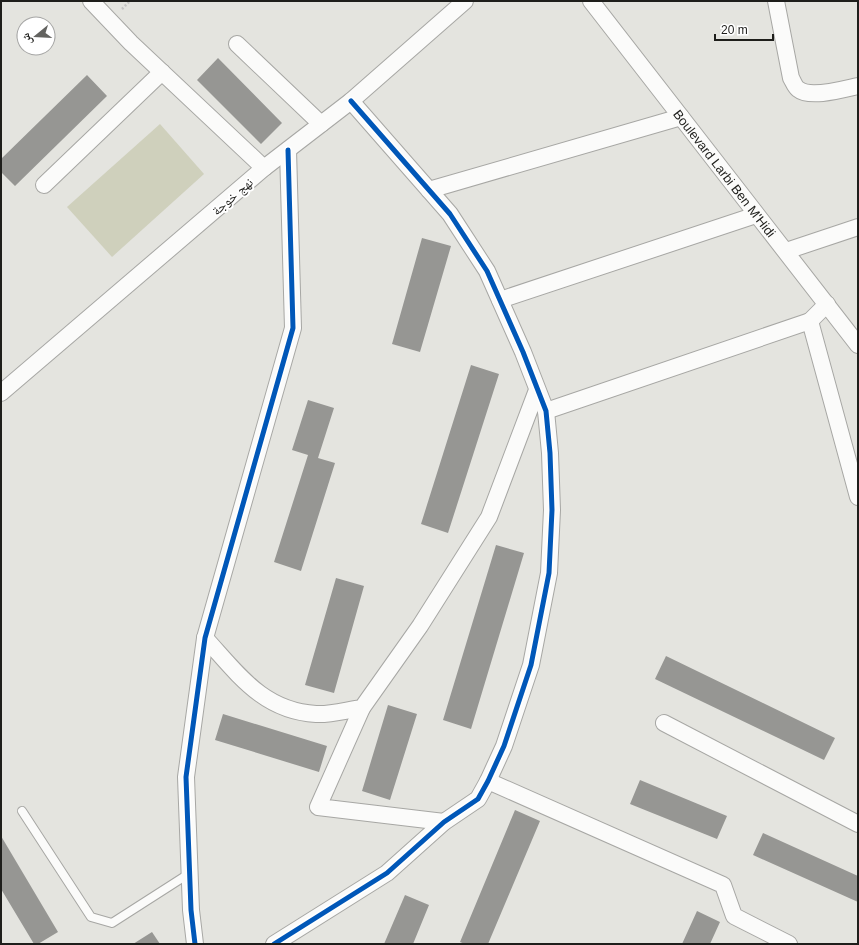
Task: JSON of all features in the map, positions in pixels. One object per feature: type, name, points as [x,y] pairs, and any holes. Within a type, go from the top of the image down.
[{"type":"street","points":[[91,1],[131,43],[264,168]]},
{"type":"street","name":"نهج خوجة","points":[[1,393],[264,168],[351,101],[465,1]]},
{"type":"street","name":"Boulevard Larbi Ben M'Hidi","points":[[591,1],[857,343]]},
{"type":"street","points":[[776,1],[791,78],[798,89],[807,92],[820,93],[858,86]]},
{"type":"street","points":[[237,44],[321,124]]},
{"type":"street","points":[[44,185],[162,72]]},
{"type":"street","points":[[274,944],[387,872],[444,822],[478,799],[504,746],[531,665],[549,572],[552,510],[550,453],[546,411],[488,271],[450,214],[351,101]]},
{"type":"street","points":[[429,190],[682,117]]},
{"type":"street","points":[[195,944],[191,910],[186,777],[205,638],[293,328],[288,150]]},
{"type":"street","points":[[500,300],[756,215]]},
{"type":"street","points":[[786,251],[858,227]]},
{"type":"street","points":[[546,411],[810,321],[827,304]]},
{"type":"street","points":[[810,321],[858,497]]},
{"type":"street","points":[[444,822],[318,806],[362,708],[420,626],[489,517],[537,390]]},
{"type":"street","points":[[205,638],[240,677],[262,697],[288,709],[317,714],[362,708]]},
{"type":"street","points":[[664,723],[858,824]]},
{"type":"street","points":[[488,781],[723,886],[734,916],[789,944]]},
{"type":"lane","points":[[22,811],[91,917],[112,923],[190,873]]},
{"type":"green space","points":[[160,124],[204,174],[112,257],[67,207]]},
{"type":"building","points":[[218,58],[282,123],[261,144],[197,80]]},
{"type":"building","points":[[87,75],[107,96],[15,186],[1,172],[1,159]]},
{"type":"building","points":[[422,238],[451,246],[420,352],[392,344]]},
{"type":"building","points":[[471,365],[499,374],[448,533],[421,524]]},
{"type":"building","points":[[308,400],[334,408],[318,458],[335,463],[301,571],[274,562],[308,455],[292,450]]},
{"type":"building","points":[[496,545],[524,553],[471,729],[443,720]]},
{"type":"building","points":[[336,578],[364,586],[334,693],[305,685]]},
{"type":"building","points":[[666,656],[835,738],[824,760],[655,679]]},
{"type":"building","points":[[388,705],[417,714],[390,800],[362,791]]},
{"type":"building","points":[[223,714],[327,746],[319,772],[215,740]]},
{"type":"building","points":[[640,780],[727,816],[717,839],[630,804]]},
{"type":"building","points":[[515,810],[540,821],[488,944],[465,944],[460,942]]},
{"type":"building","points":[[763,833],[858,876],[858,902],[753,855]]},
{"type":"building","points":[[1,836],[58,932],[38,944],[34,944],[1,889]]},
{"type":"building","points":[[405,895],[429,905],[413,944],[384,944]]},
{"type":"building","points":[[697,911],[720,922],[710,944],[682,944]]},
{"type":"building","points":[[152,932],[160,944],[133,944]]},
{"type":"cycle path","points":[[274,944],[387,873],[444,822],[478,799],[504,746],[531,665],[549,573],[552,510],[550,453],[546,411],[523,352],[487,271],[450,214],[351,101]]},
{"type":"cycle path","points":[[195,944],[191,910],[186,777],[205,638],[293,328],[288,150]]}]
